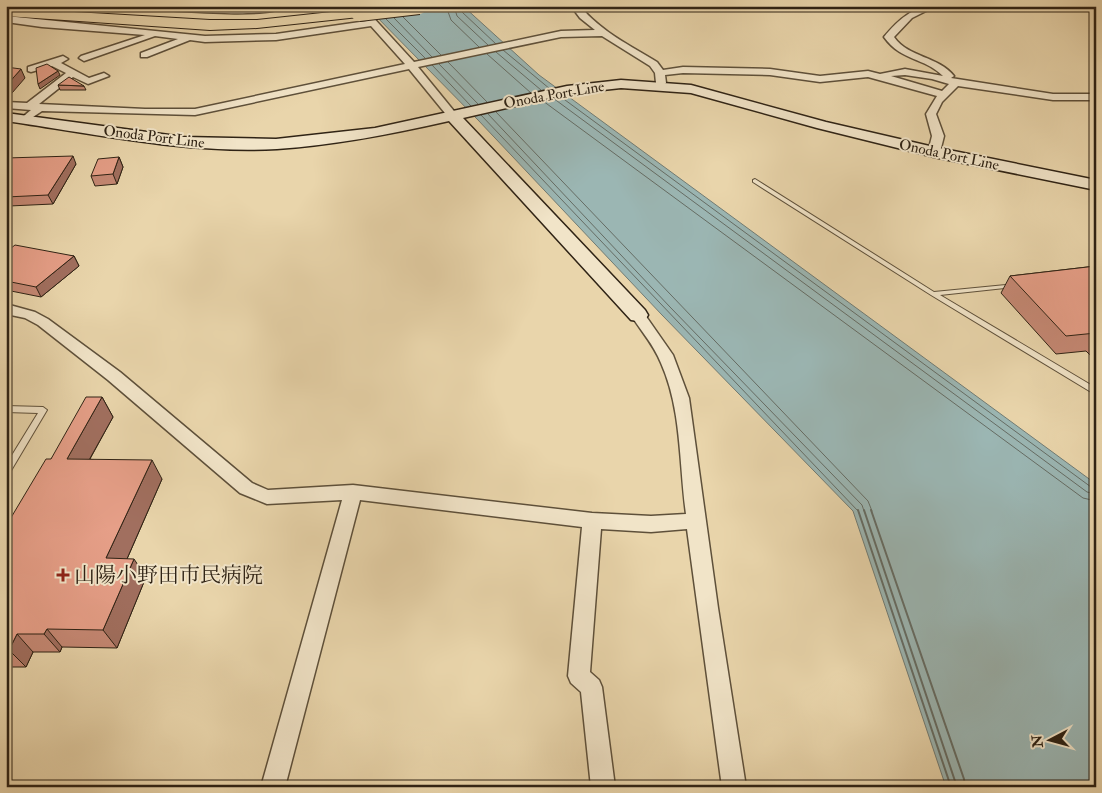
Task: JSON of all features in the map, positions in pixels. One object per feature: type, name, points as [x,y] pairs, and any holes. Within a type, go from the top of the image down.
[{"type":"highway","points":[[71,6],[144,21]]},
{"type":"highway","points":[[6,10],[185,24],[249,24],[358,10],[419,6]]},
{"type":"highway","points":[[184,37],[228,36],[318,24],[358,10]]},
{"type":"main road","name":"Onoda Port Line","points":[[9,124],[31,111],[165,140],[245,145],[332,139],[374,133],[567,90],[661,79],[822,125],[934,152],[1096,185]]},
{"type":"main road","points":[[458,115],[638,315]]},
{"type":"street","points":[[148,6],[246,10],[270,10],[279,7]]},
{"type":"street","points":[[575,6],[604,33],[654,64],[661,79],[683,70],[770,72],[820,79],[868,74],[944,95]]},
{"type":"street","points":[[932,6],[909,16],[889,37],[908,55],[942,69],[956,83]]},
{"type":"street","points":[[358,10],[416,65],[458,115]]},
{"type":"street","points":[[6,19],[184,37],[233,39],[276,37],[373,23]]},
{"type":"street","points":[[6,105],[31,111],[195,112],[561,34],[581,32],[604,33]]},
{"type":"street","points":[[84,58],[155,34]]},
{"type":"street","points":[[144,54],[184,37]]},
{"type":"street","points":[[31,69],[63,59]]},
{"type":"street","points":[[52,62],[88,81],[104,76]]},
{"type":"street","points":[[881,77],[886,74],[905,72],[933,76],[956,83],[1053,97],[1096,97]]},
{"type":"street","points":[[31,111],[72,73]]},
{"type":"street","points":[[934,152],[938,136],[931,114],[938,101],[956,83]]},
{"type":"street","points":[[6,309],[30,315],[51,328],[114,376],[246,488],[267,497],[353,492],[592,521],[651,524],[696,521]]},
{"type":"street","points":[[638,315],[660,343],[677,384],[684,415],[717,687],[734,787]]},
{"type":"street","points":[[273,787],[353,492]]},
{"type":"street","points":[[592,521],[579,676],[591,688],[603,787]]},
{"type":"lane","points":[[754,181],[933,294],[1096,392]]},
{"type":"lane","points":[[933,294],[1019,285]]},
{"type":"lane","points":[[6,409],[43,410],[6,472]]},
{"type":"water","points":[[366,6],[463,6],[539,75],[1096,484],[1096,787],[946,787],[853,511]]},
{"type":"building","points":[[47,64],[58,71],[38,84],[36,68]]},
{"type":"building","points":[[6,67],[21,69],[6,86]]},
{"type":"building","points":[[69,77],[84,86],[58,85]]},
{"type":"building","points":[[73,156],[48,195],[6,197],[6,158]]},
{"type":"building","points":[[119,157],[113,174],[91,176],[98,159]]},
{"type":"building","points":[[15,245],[74,256],[36,287],[6,281],[6,252]]},
{"type":"building","points":[[1096,266],[1096,333],[1066,336],[1010,276]]},
{"type":"building","name":"山陽小野田市民病院","points":[[86,397],[102,397],[67,459],[152,460],[106,558],[134,559],[103,630],[47,629],[44,634],[17,634],[9,650],[6,650],[6,526],[46,459],[51,459]]},
{"type":"place","name":"山陽小野田市民病院","points":[[63,575]]}]
